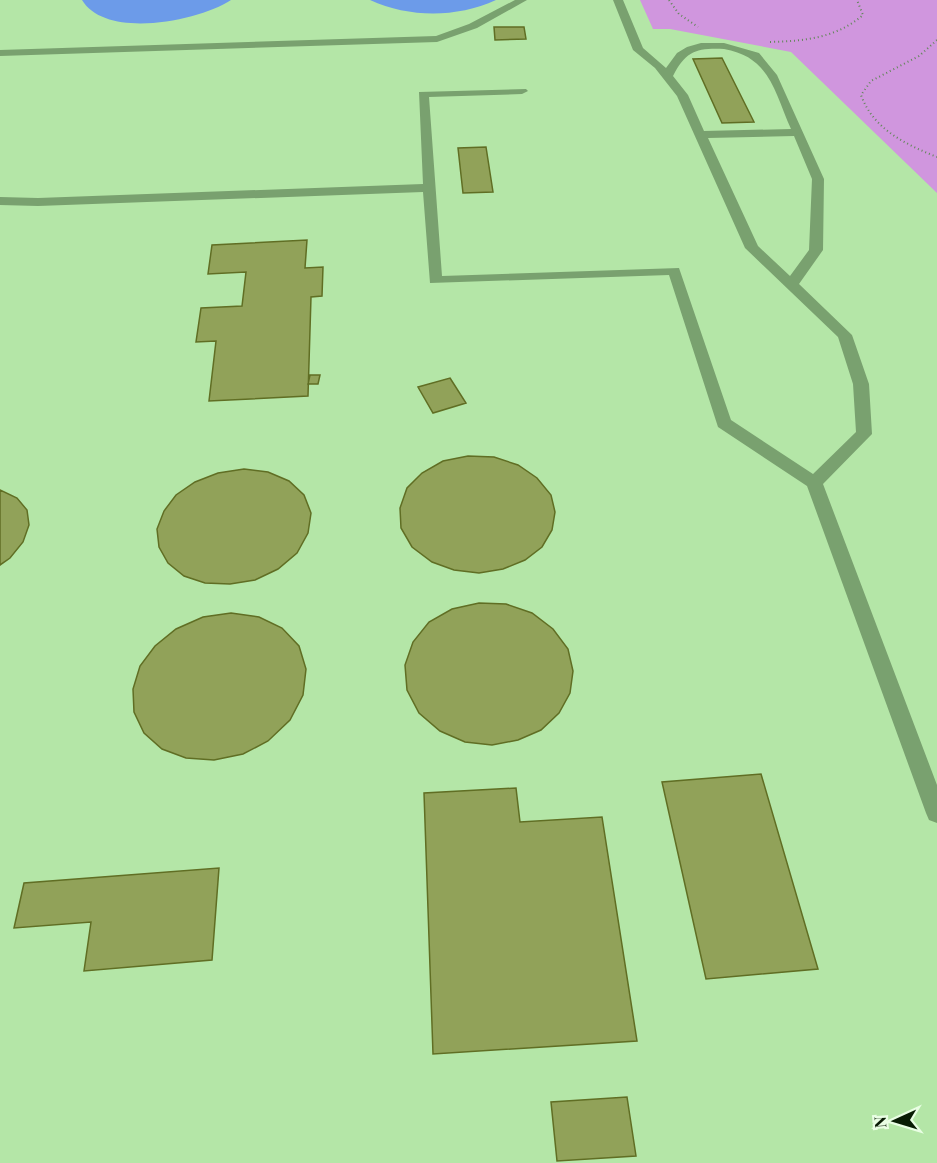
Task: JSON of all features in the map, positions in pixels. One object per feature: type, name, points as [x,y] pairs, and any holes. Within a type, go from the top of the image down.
[{"type":"lane","points":[[0,53],[437,39],[473,26],[522,0]]},
{"type":"lane","points":[[618,0],[638,50],[659,66],[682,95],[752,248],[845,335],[861,384],[864,434],[814,483]]},
{"type":"lane","points":[[667,76],[681,54],[693,48],[713,46],[749,52],[762,61],[798,132],[818,179],[816,250],[792,284]]},
{"type":"lane","points":[[522,91],[423,94],[435,280],[674,271],[724,423],[814,483],[937,813]]},
{"type":"lane","points":[[699,135],[798,132]]},
{"type":"lane","points":[[0,201],[38,202],[429,188]]},
{"type":"path","points":[[669,0],[679,14],[706,31]]},
{"type":"path","points":[[761,41],[804,41],[825,38],[855,23],[863,15],[857,0]]},
{"type":"path","points":[[937,40],[918,57],[883,74],[864,88],[861,95],[862,102],[880,126],[916,149],[937,157]]},
{"type":"shaded area","points":[[640,0],[937,0],[937,193],[791,52],[670,29],[653,29]]},
{"type":"water","points":[[82,0],[231,0],[216,8],[176,20],[131,23],[111,20],[94,12]]},
{"type":"water","points":[[370,0],[496,0],[465,10],[433,14],[401,10]]},
{"type":"building","points":[[494,27],[524,27],[526,39],[495,40]]},
{"type":"building","points":[[722,58],[754,122],[722,123],[693,59]]},
{"type":"building","points":[[486,147],[493,192],[463,193],[458,148]]},
{"type":"building","points":[[307,240],[305,268],[323,267],[322,296],[311,297],[308,396],[209,401],[216,341],[196,342],[201,308],[242,306],[246,272],[208,274],[212,245]]},
{"type":"building","points":[[310,375],[320,375],[318,384],[308,384]]},
{"type":"building","points":[[450,378],[466,403],[433,413],[418,387]]},
{"type":"building","points":[[468,456],[494,457],[518,465],[537,478],[551,495],[555,512],[552,530],[542,547],[525,560],[503,569],[479,573],[454,570],[432,562],[412,547],[401,528],[400,508],[407,488],[422,473],[443,461]]},
{"type":"building","points":[[244,469],[268,472],[289,481],[304,495],[311,513],[308,533],[297,553],[278,569],[255,580],[230,584],[205,583],[184,576],[168,563],[159,547],[157,529],[164,511],[176,495],[195,482],[218,473]]},
{"type":"building","points":[[0,490],[17,498],[27,510],[29,525],[23,542],[10,558],[0,565]]},
{"type":"building","points":[[479,603],[506,604],[532,613],[553,629],[568,649],[573,671],[570,693],[559,713],[541,730],[518,740],[492,745],[465,742],[440,731],[419,713],[407,690],[405,665],[413,642],[429,622],[452,609]]},
{"type":"building","points":[[231,613],[259,617],[282,628],[299,646],[306,669],[303,695],[290,720],[268,741],[243,754],[214,760],[186,758],[162,749],[144,733],[134,712],[133,689],[140,666],[155,646],[176,629],[203,617]]},
{"type":"building","points":[[761,774],[818,969],[706,979],[662,782]]},
{"type":"building","points":[[516,788],[520,822],[602,817],[637,1041],[433,1054],[424,793]]},
{"type":"building","points":[[219,868],[212,960],[84,971],[91,922],[14,928],[24,883]]},
{"type":"building","points":[[627,1097],[636,1156],[557,1161],[551,1102]]}]
